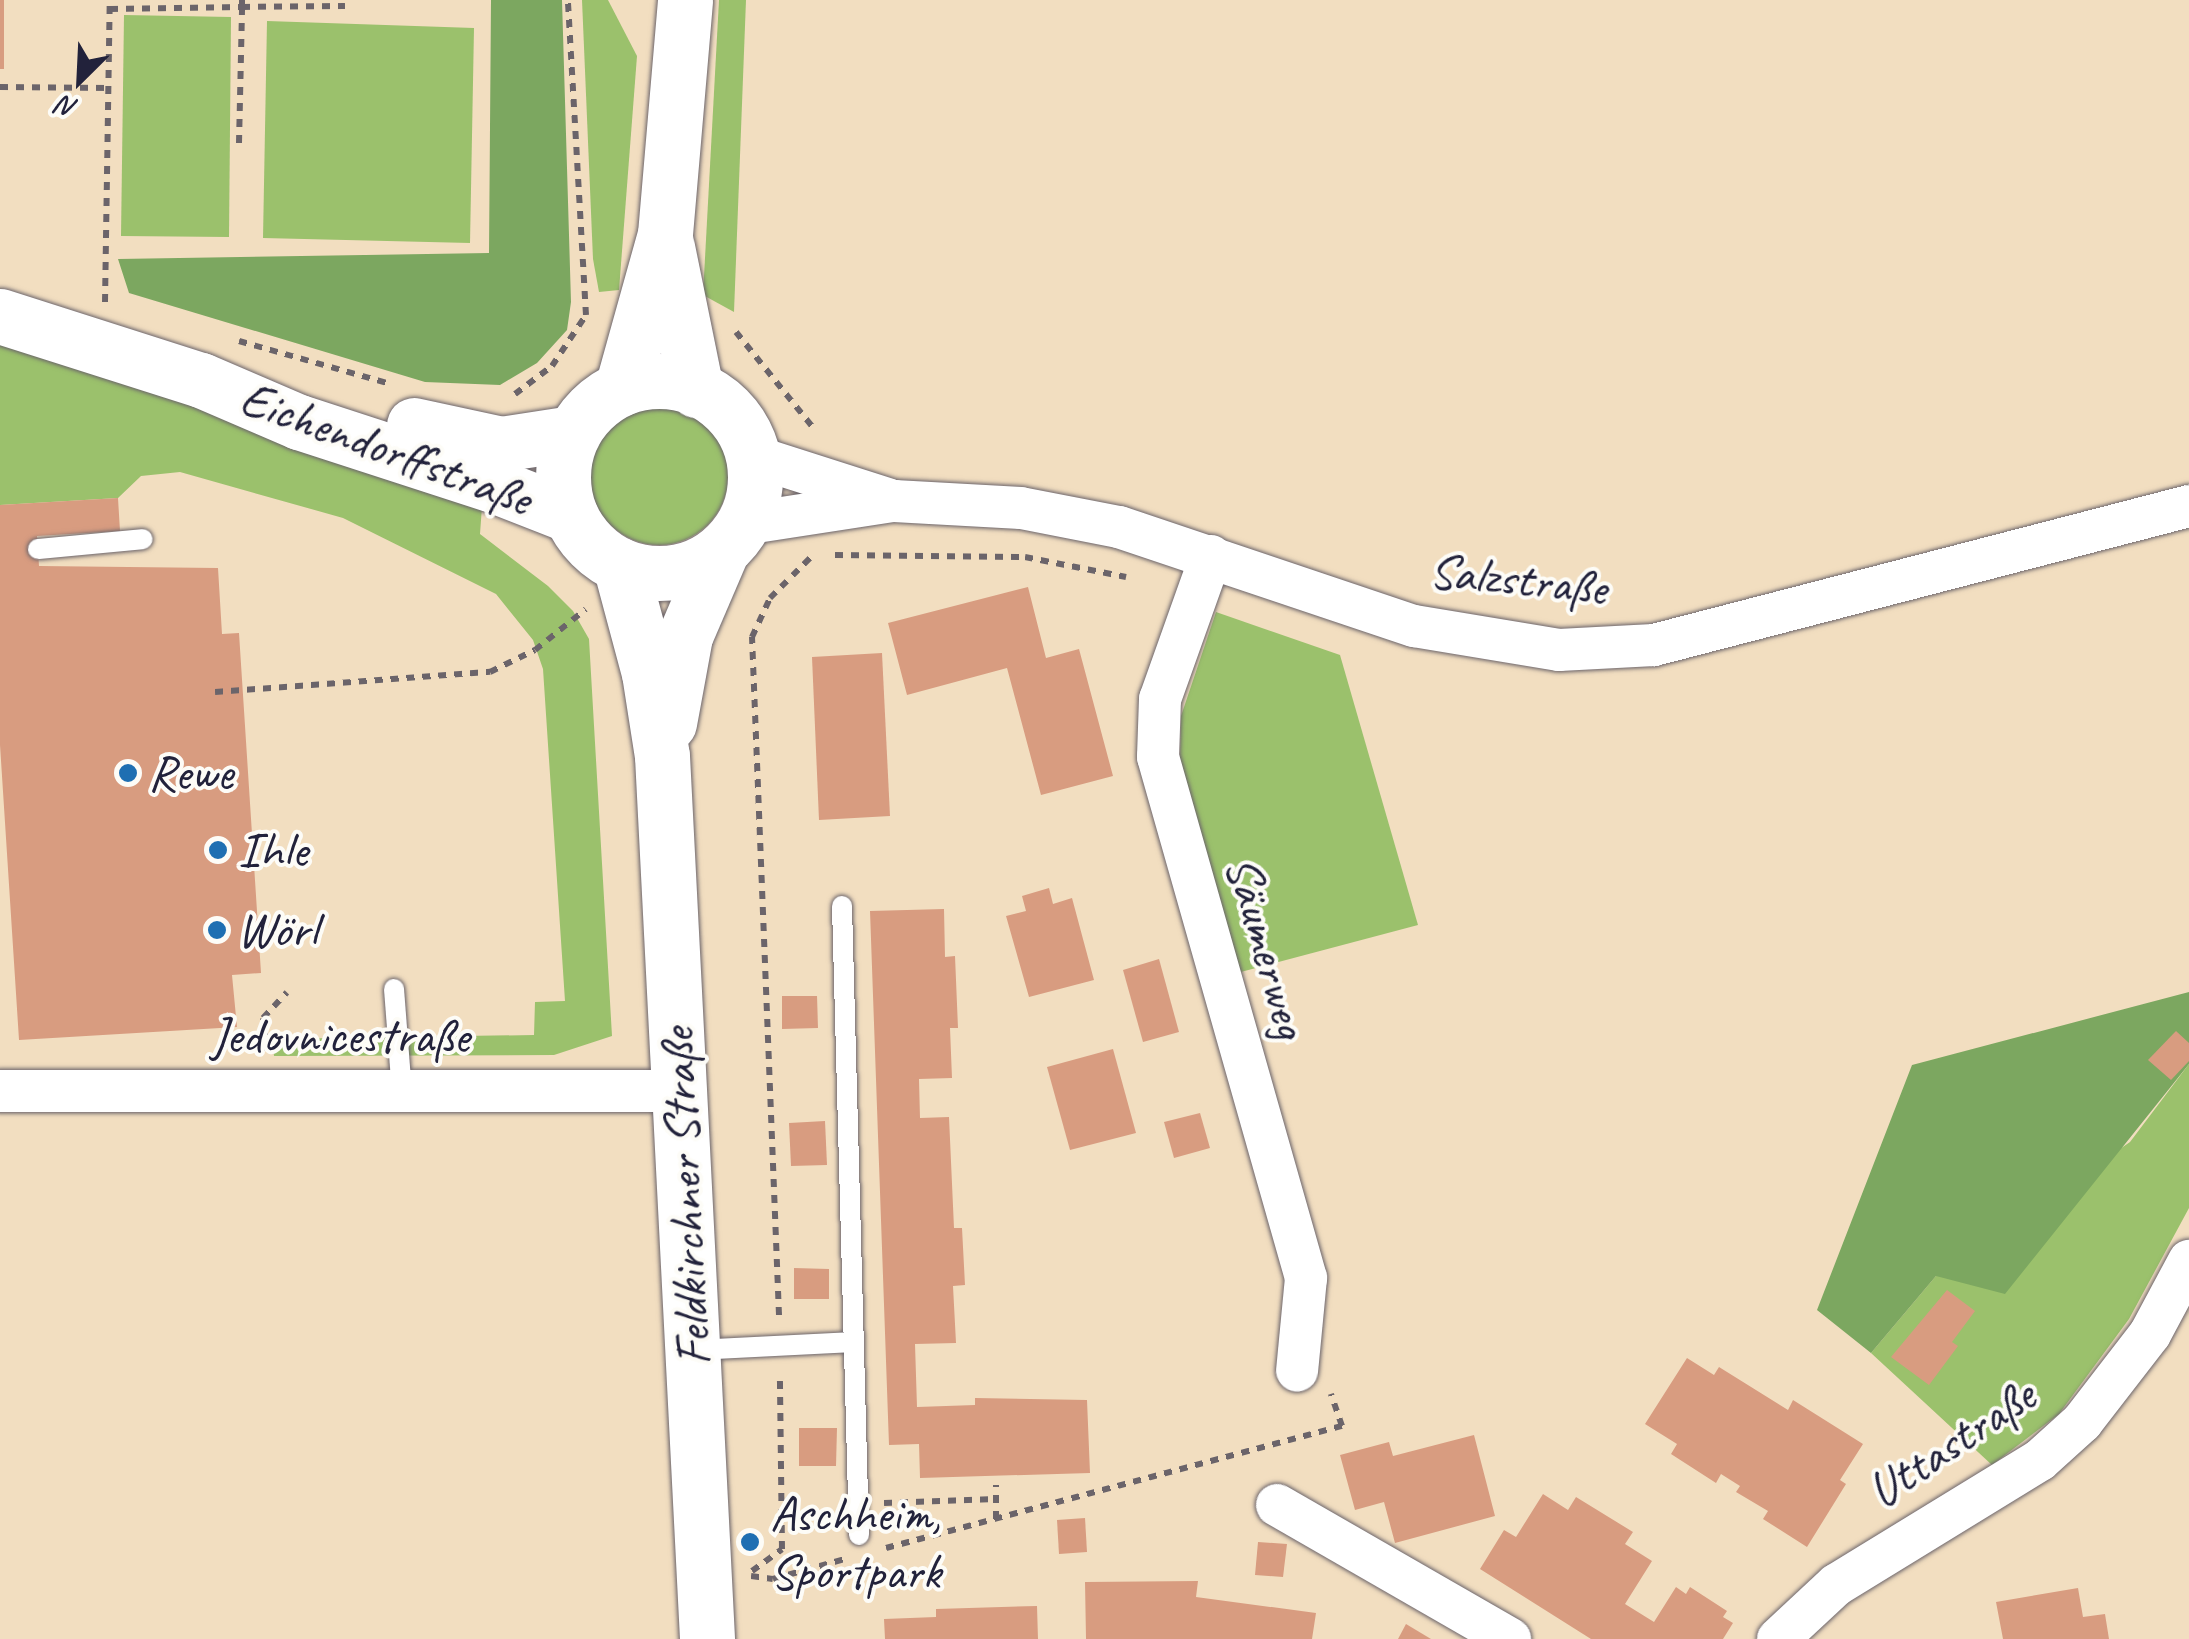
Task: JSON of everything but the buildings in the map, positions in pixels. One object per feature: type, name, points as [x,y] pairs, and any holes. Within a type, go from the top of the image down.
[{"type":"main road","points":[[622,388],[665,234],[685,0]]},
{"type":"main road","points":[[665,234],[696,390]]},
{"type":"main road","name":"Eichendorffstraße","points":[[0,316],[110,318],[201,380],[299,422],[493,484],[570,515]]},
{"type":"main road","name":"Eichendorffstraße","points":[[201,380],[300,392],[459,438],[501,444],[573,432]]},
{"type":"main road","points":[[653,381],[696,390],[732,414],[753,456],[754,491],[732,538],[698,566],[672,573],[646,573],[620,565],[582,536],[570,515],[563,474],[573,432],[602,398],[622,388],[653,381]]},
{"type":"main road","name":"Feldkirchner Straße","points":[[662,756],[685,636],[732,538]]},
{"type":"main road","name":"Feldkirchner Straße","points":[[620,565],[648,673],[662,756],[707,1639]]},
{"type":"street","name":"Salzstraße","points":[[753,456],[894,501],[1022,508],[1119,526],[1414,626],[1559,650],[1654,644],[2189,506]]},
{"type":"street","name":"Salzstraße","points":[[732,538],[894,501]]},
{"type":"street","name":"Säumerweg","points":[[1210,556],[1160,699],[1158,757],[1306,1278],[1297,1371]]},
{"type":"street","name":"Jedovnicestraße","points":[[0,1091],[680,1091]]},
{"type":"street","name":"Uttastraße","points":[[1778,1639],[1836,1585],[2040,1460],[2082,1422],[2150,1334],[2189,1261]]},
{"type":"street","points":[[1277,1505],[1510,1639]]},
{"type":"lane","points":[[38,549],[143,540]]},
{"type":"lane","points":[[842,906],[858,1504],[864,1544]]},
{"type":"lane","points":[[394,989],[402,1092]]},
{"type":"lane","points":[[692,1350],[854,1342]]},
{"type":"path","points":[[568,0],[586,315]]},
{"type":"path","points":[[239,143],[242,3]]},
{"type":"path","points":[[110,318],[110,4],[345,6]]},
{"type":"path","points":[[0,86],[109,88]]},
{"type":"path","points":[[88,295],[110,318]]},
{"type":"path","points":[[236,340],[402,387]]},
{"type":"path","points":[[501,392],[516,391]]},
{"type":"path","points":[[215,692],[490,672],[535,650],[587,608]]},
{"type":"path","points":[[752,636],[780,1347],[782,1548],[747,1575],[773,1579],[849,1558]]},
{"type":"path","points":[[270,1090],[263,1018],[288,992]]},
{"type":"path","points":[[864,1544],[996,1519],[1342,1426],[1336,1397],[1297,1371]]},
{"type":"path","points":[[996,1485],[996,1519]]},
{"type":"path","points":[[858,1504],[996,1499]]},
{"type":"green space","points":[[491,0],[562,0],[571,302],[567,330],[537,363],[500,385],[425,382],[129,293],[118,259],[489,253]]},
{"type":"green space","points":[[582,0],[608,0],[637,56],[619,290],[599,292],[593,259]]},
{"type":"green space","points":[[719,0],[746,0],[734,312],[703,295]]},
{"type":"green space","points":[[124,15],[231,17],[229,237],[121,236]]},
{"type":"green space","points":[[267,21],[474,28],[470,243],[263,238]]},
{"type":"green space","points":[[0,337],[483,493],[480,534],[548,586],[573,611],[589,639],[612,1036],[554,1055],[274,1056],[272,1039],[534,1035],[535,1002],[565,1001],[543,669],[533,640],[496,594],[343,518],[180,472],[141,476],[118,498],[0,505]]},
{"type":"green space","points":[[659,407],[685,412],[708,427],[723,450],[728,476],[723,502],[708,525],[685,540],[659,545],[633,540],[610,525],[595,502],[590,476],[595,450],[610,427],[633,412]]},
{"type":"green space","points":[[1216,612],[1340,655],[1418,925],[1237,973],[1180,759],[1181,716]]},
{"type":"green space","points":[[2189,992],[2189,1064],[2005,1294],[1936,1276],[1871,1353],[1817,1310],[1912,1065]]},
{"type":"green space","points":[[2189,1064],[2189,1208],[2129,1319],[2059,1414],[1992,1465],[1871,1353],[1936,1276],[2130,1142]]},
{"type":"place","name":"Rewe","points":[[128,773]]},
{"type":"place","name":"Ihle","points":[[218,850]]},
{"type":"place","name":"Wörl","points":[[217,930]]},
{"type":"place","name":"Aschheim, Sportpark","points":[[750,1542]]}]
